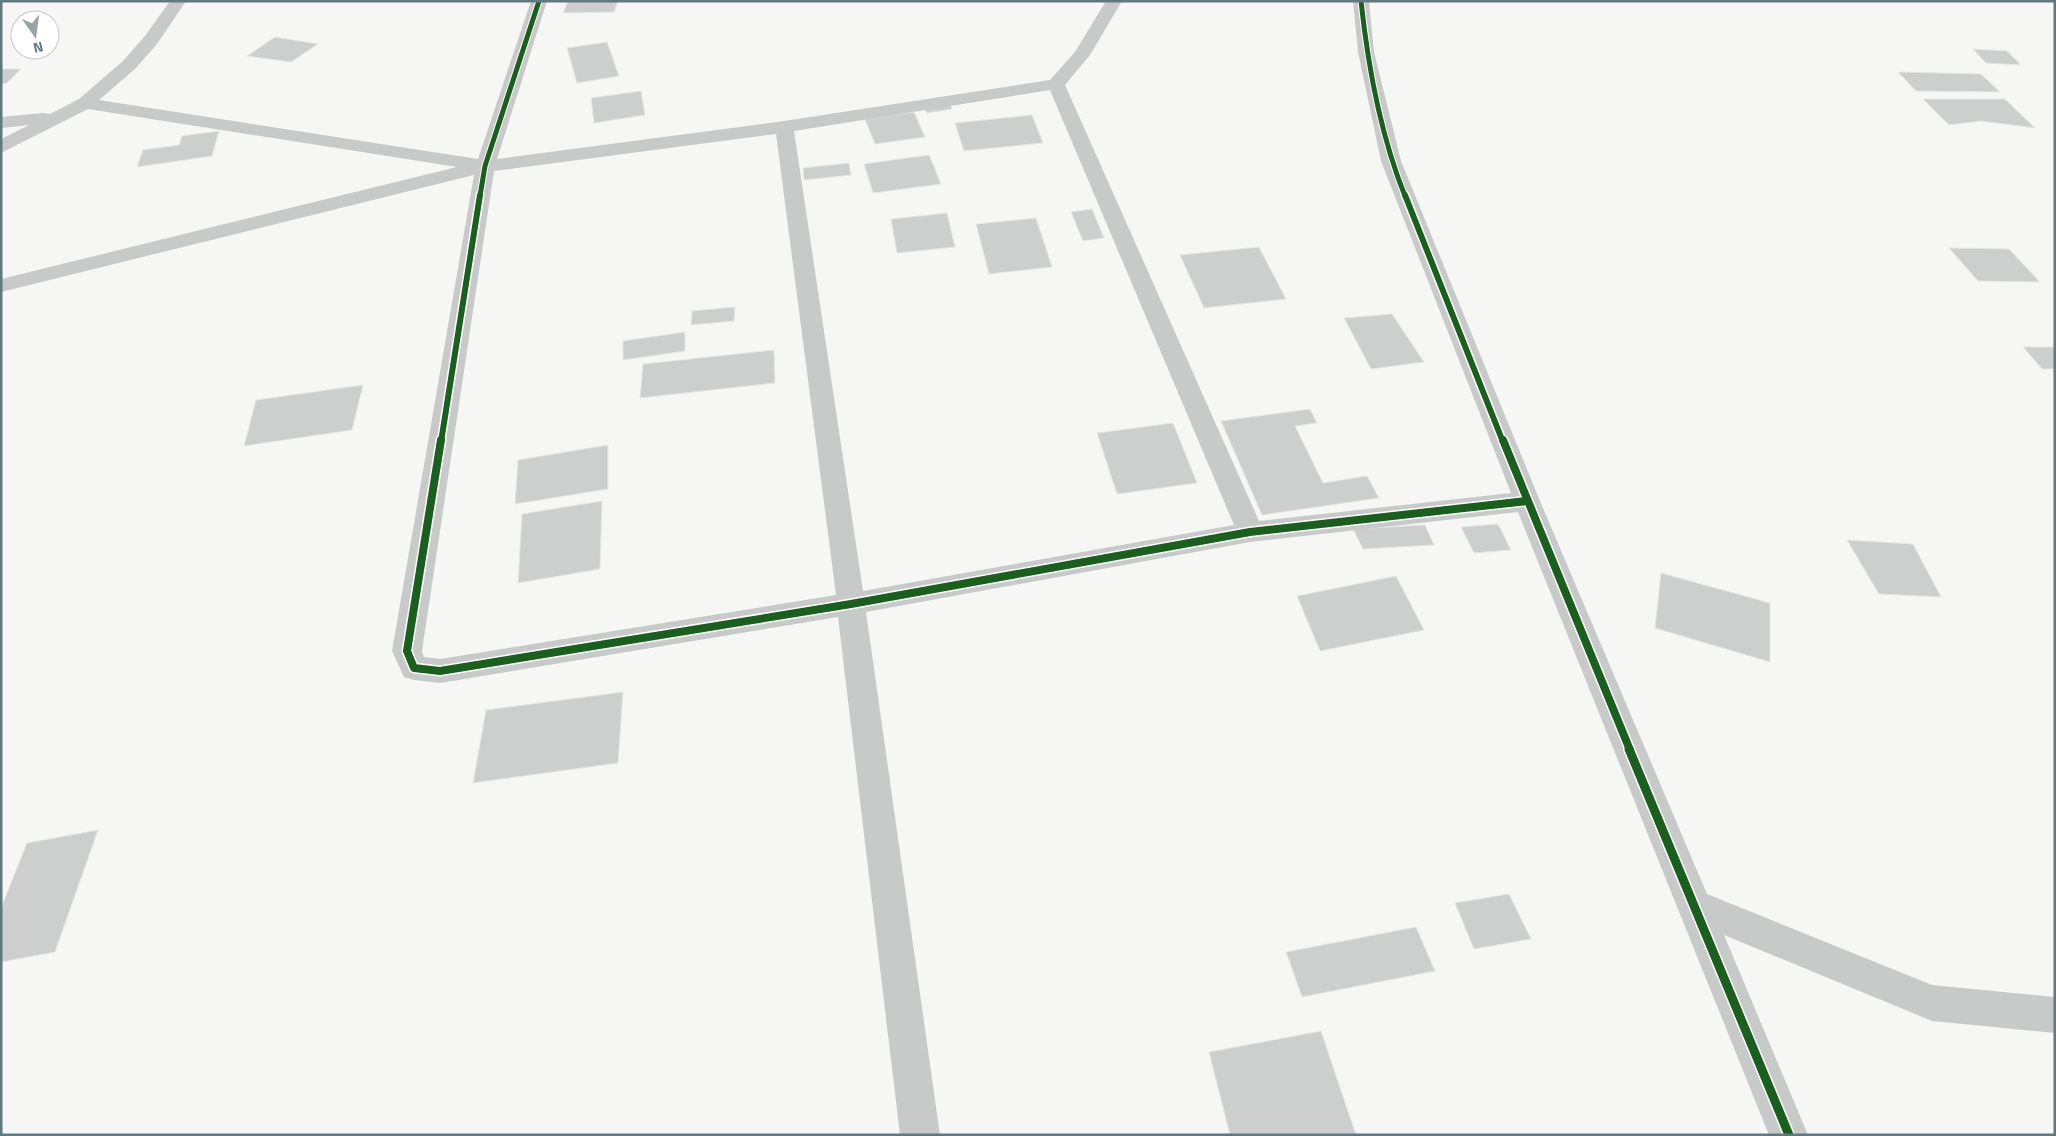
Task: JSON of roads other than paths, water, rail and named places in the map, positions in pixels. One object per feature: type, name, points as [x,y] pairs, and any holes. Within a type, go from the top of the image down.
[{"type":"street","points":[[1,147],[85,103],[129,65],[151,40],[178,1]]},
{"type":"street","points":[[539,1],[485,166],[407,651],[414,668],[440,671],[851,604],[1250,532],[1527,501]]},
{"type":"street","points":[[1,286],[485,166],[784,127],[1056,84],[1082,55],[1114,1]]},
{"type":"street","points":[[1361,1],[1366,52],[1391,161],[1527,501],[1789,1135]]},
{"type":"street","points":[[1056,84],[1250,532]]},
{"type":"street","points":[[85,103],[485,166]]},
{"type":"street","points":[[1,123],[62,116]]},
{"type":"street","points":[[784,127],[851,604],[920,1135]]},
{"type":"street","points":[[1695,906],[1932,1003],[2055,1015]]}]
